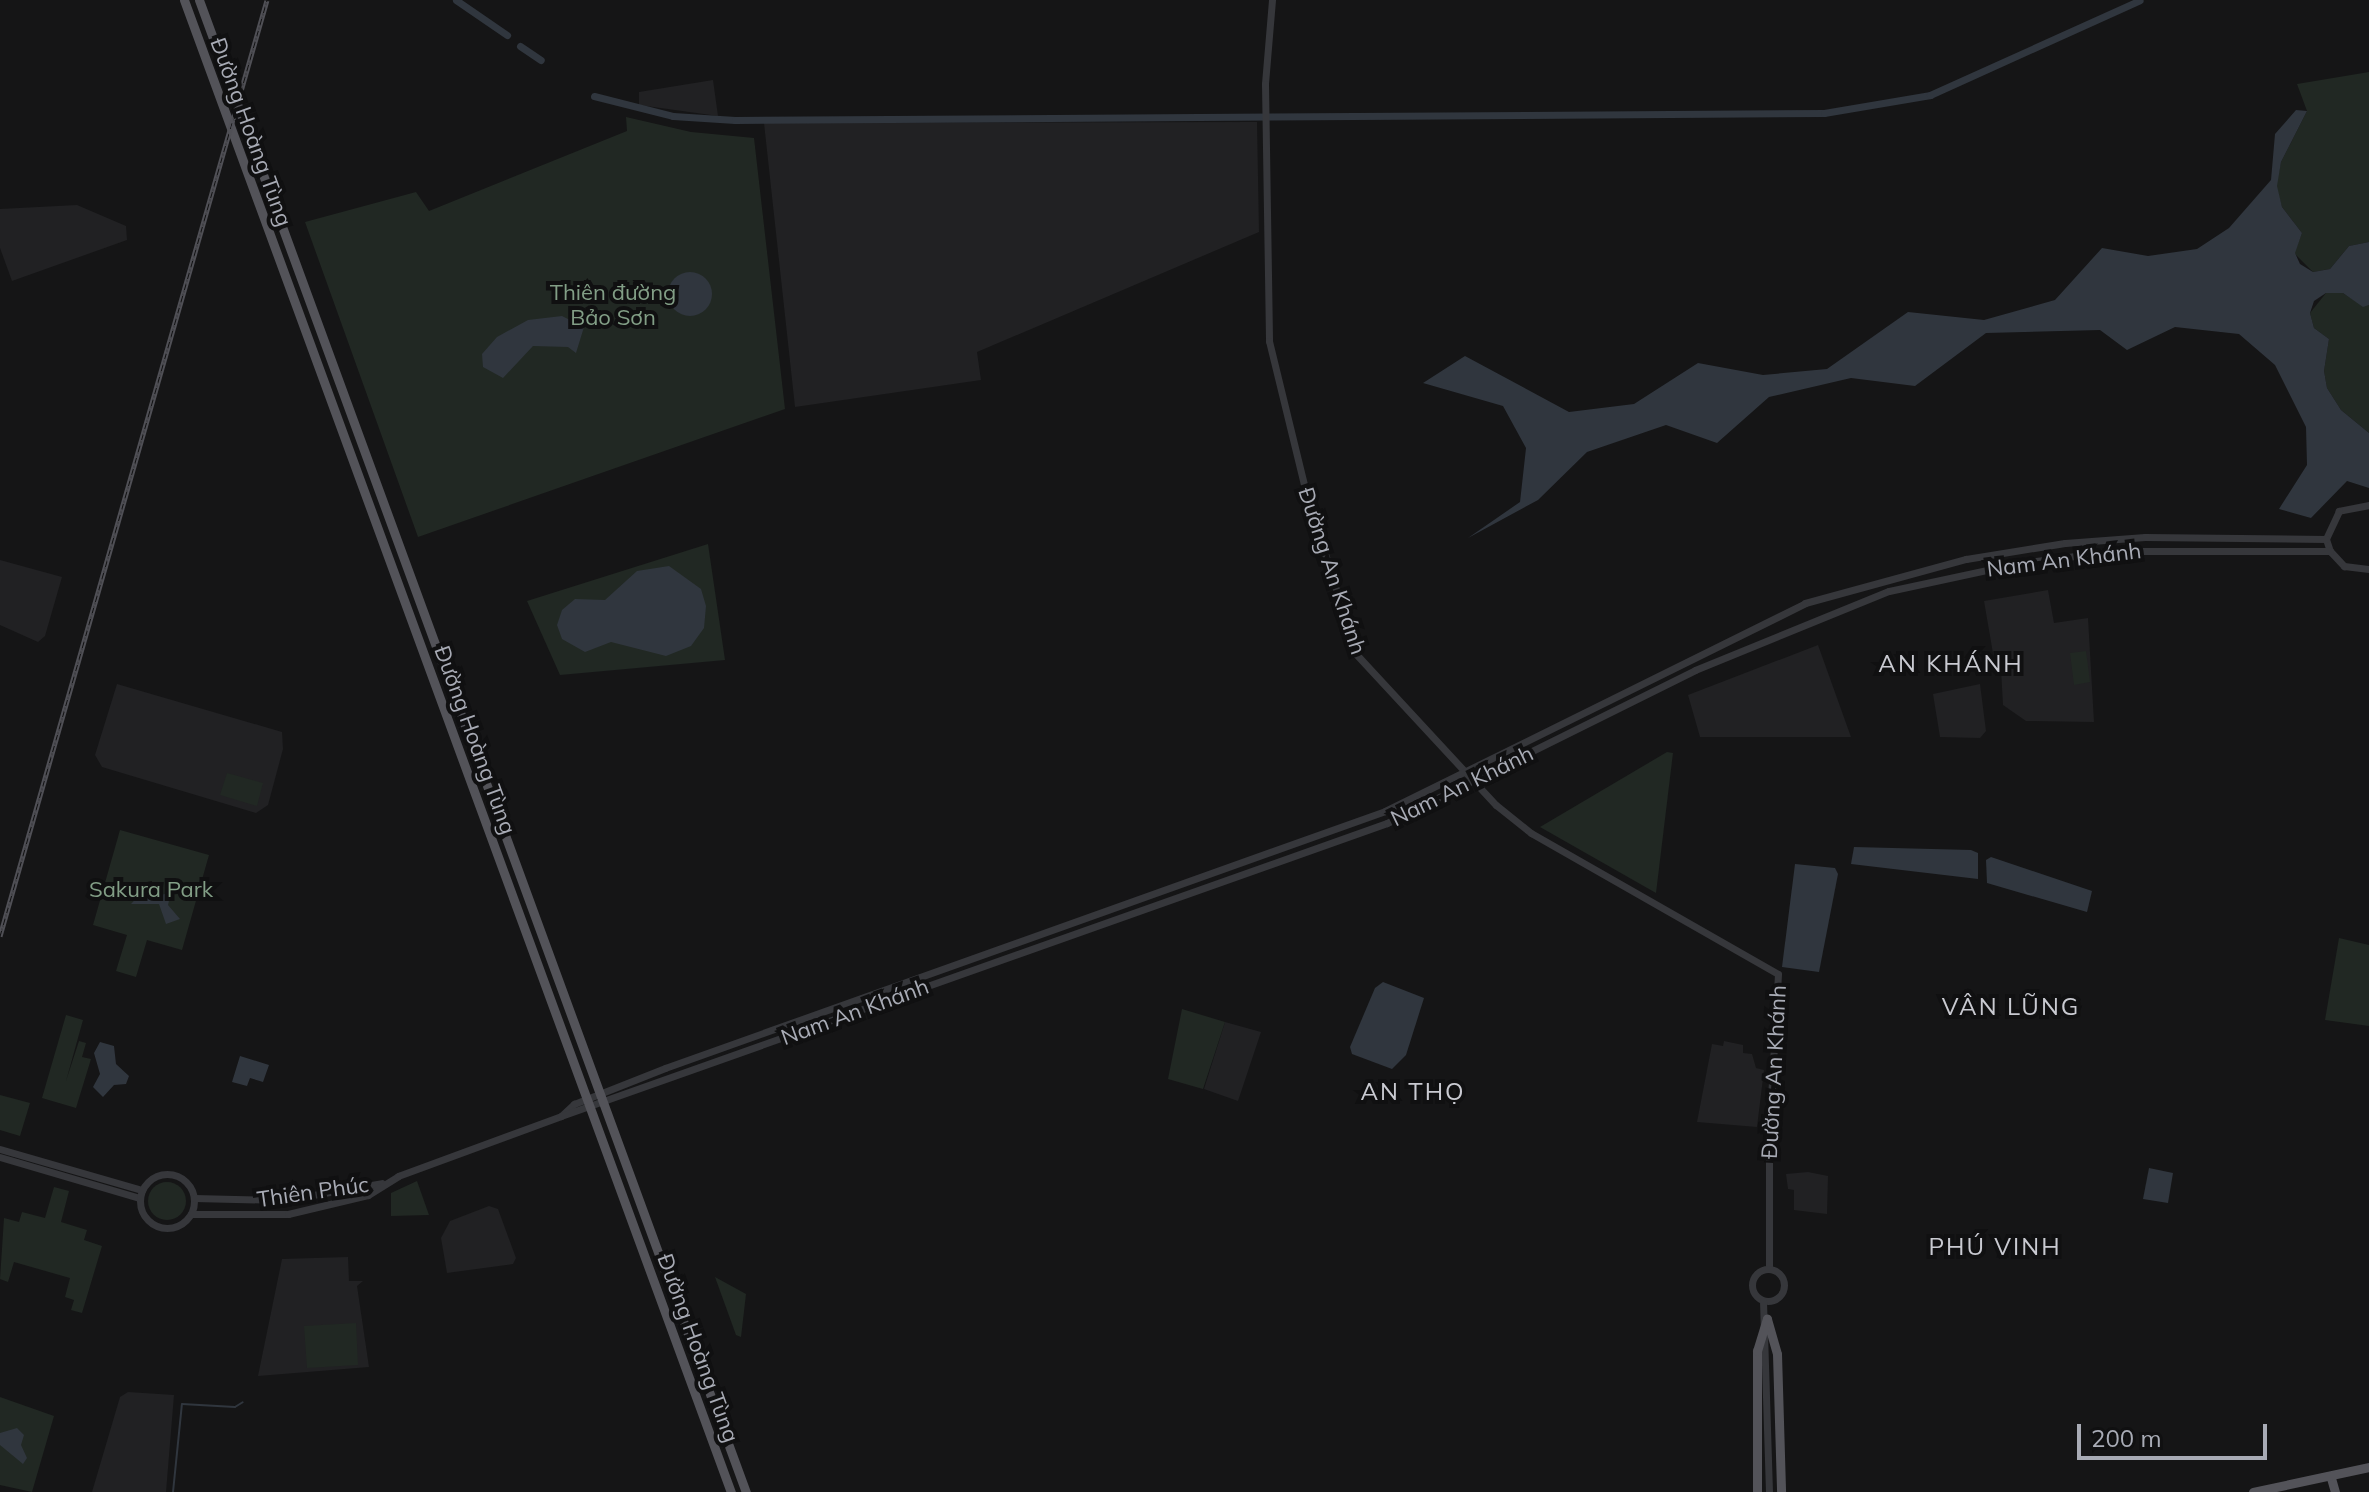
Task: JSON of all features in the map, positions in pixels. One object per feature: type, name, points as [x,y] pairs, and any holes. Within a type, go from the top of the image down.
[{"type":"main road","name":"Đường Hoàng Tùng","points":[[184,0],[731,1492]]},
{"type":"main road","name":"Đường Hoàng Tùng","points":[[199,0],[746,1492]]},
{"type":"main road","points":[[288,288],[303,282]]},
{"type":"main road","points":[[332,405],[346,399]]},
{"type":"main road","points":[[1757,1492],[1757,1351],[1767,1317]]},
{"type":"main road","points":[[1767,1317],[1777,1354],[1781,1492]]},
{"type":"main road","points":[[2253,1492],[2331,1478],[2369,1467]]},
{"type":"main road","points":[[2331,1478],[2335,1492]]},
{"type":"street","name":"Đường An Khánh","points":[[1272,0],[1265,118],[1269,341],[1337,596],[1362,665],[1475,782],[1531,833],[1778,974],[1769,1135],[1769,1269]]},
{"type":"street","points":[[2369,505],[2339,511],[2326,539],[2330,551],[2344,566],[2369,569]]},
{"type":"street","name":"Nam An Khánh","points":[[602,1098],[665,1068],[1385,811],[1805,603],[1889,577],[2015,550],[2145,537],[2326,539]]},
{"type":"street","points":[[2015,550],[2017,564]]},
{"type":"street","name":"Nam An Khánh","points":[[602,1098],[696,1070],[1395,820],[1695,670],[1809,620],[1889,591],[2017,564],[2147,550],[2330,551]]},
{"type":"street","points":[[1190,881],[1191,892]]},
{"type":"street","points":[[692,1059],[696,1070]]},
{"type":"street","name":"Thiên Phúc","points":[[194,1198],[284,1200],[384,1183],[602,1098]]},
{"type":"street","points":[[0,1149],[118,1188]]},
{"type":"street","points":[[0,1157],[140,1194]]},
{"type":"street","points":[[169,1174],[188,1184],[194,1198],[191,1214],[179,1225],[158,1227],[142,1213],[140,1194],[154,1177],[169,1174]]},
{"type":"street","name":"Thiên Phúc","points":[[191,1214],[288,1214],[368,1195],[384,1183]]},
{"type":"street","points":[[1767,1317],[1785,1284],[1782,1275],[1769,1269],[1752,1282],[1763,1301],[1767,1317],[1769,1492]]},
{"type":"street","points":[[1763,1301],[1773,1301]]},
{"type":"shaded area","points":[[713,80],[718,116],[639,105],[639,92]]},
{"type":"shaded area","points":[[2296,110],[2307,111],[2281,162],[2277,186],[2282,207],[2302,233],[2295,253],[2300,264],[2313,272],[2330,269],[2349,246],[2369,242],[2369,305],[2363,307],[2343,293],[2326,293],[2314,301],[2310,313],[2314,328],[2329,339],[2324,371],[2327,388],[2341,410],[2369,433],[2369,488],[2347,481],[2311,518],[2279,509],[2307,465],[2306,427],[2275,365],[2239,334],[2175,327],[2127,350],[2100,330],[1986,333],[1915,386],[1851,378],[1769,397],[1717,443],[1666,425],[1587,452],[1538,500],[1468,538],[1520,502],[1526,448],[1503,406],[1423,383],[1465,356],[1569,412],[1634,404],[1698,363],[1763,375],[1827,369],[1908,312],[1984,320],[2055,300],[2102,248],[2148,256],[2197,249],[2229,228],[2271,180],[2275,134]]},
{"type":"shaded area","points":[[1257,122],[1259,232],[977,352],[981,380],[795,407],[764,123]]},
{"type":"shaded area","points":[[77,205],[126,226],[127,240],[12,281],[0,248],[0,209]]},
{"type":"shaded area","points":[[690,272],[706,278],[712,294],[706,310],[690,316],[674,310],[668,294],[674,278]]},
{"type":"shaded area","points":[[562,316],[584,327],[576,353],[568,347],[533,346],[503,378],[483,367],[482,354],[497,337],[528,320]]},
{"type":"shaded area","points":[[0,560],[62,577],[45,636],[38,642],[0,625]]},
{"type":"shaded area","points":[[669,566],[701,589],[706,606],[704,628],[691,646],[666,656],[611,642],[585,652],[562,639],[557,625],[562,610],[575,599],[605,600],[637,571]]},
{"type":"shaded area","points":[[2048,590],[2054,623],[2088,618],[2094,722],[2026,721],[2003,705],[2001,669],[1995,665],[1984,601]]},
{"type":"shaded area","points":[[1818,645],[1851,737],[1700,737],[1688,695]]},
{"type":"shaded area","points":[[117,684],[282,732],[283,749],[268,805],[256,813],[102,767],[95,755]]},
{"type":"shaded area","points":[[1980,684],[1986,731],[1980,738],[1940,737],[1933,694]]},
{"type":"shaded area","points":[[1854,847],[1971,850],[1978,853],[1978,879],[1851,864]]},
{"type":"shaded area","points":[[1991,857],[2092,891],[2087,912],[1987,883],[1986,860]]},
{"type":"shaded area","points":[[1795,864],[1835,868],[1838,874],[1819,972],[1782,967]]},
{"type":"shaded area","points":[[143,891],[158,896],[171,892],[168,905],[180,919],[166,924],[159,904],[131,904]]},
{"type":"shaded area","points":[[1383,982],[1424,998],[1406,1055],[1392,1069],[1352,1054],[1350,1047],[1375,988]]},
{"type":"shaded area","points":[[1225,1022],[1261,1032],[1238,1101],[1204,1089]]},
{"type":"shaded area","points":[[1724,1041],[1743,1045],[1743,1053],[1752,1054],[1756,1068],[1764,1070],[1757,1127],[1697,1122],[1712,1044],[1723,1046]]},
{"type":"shaded area","points":[[100,1042],[114,1046],[116,1064],[129,1076],[126,1084],[114,1085],[103,1097],[93,1087],[100,1074],[94,1053]]},
{"type":"shaded area","points":[[240,1056],[269,1065],[263,1082],[250,1078],[247,1086],[232,1082]]},
{"type":"shaded area","points":[[2149,1168],[2173,1173],[2168,1203],[2143,1199]]},
{"type":"shaded area","points":[[1808,1172],[1828,1176],[1827,1214],[1794,1210],[1794,1190],[1788,1189],[1786,1174]]},
{"type":"shaded area","points":[[489,1206],[498,1209],[516,1258],[513,1264],[447,1273],[441,1238],[450,1221]]},
{"type":"shaded area","points":[[348,1257],[349,1281],[363,1281],[357,1286],[369,1367],[258,1376],[282,1259]]},
{"type":"shaded area","points":[[128,1392],[174,1395],[166,1492],[92,1492],[120,1397]]},
{"type":"shaded area","points":[[17,1428],[24,1435],[21,1445],[27,1458],[23,1464],[0,1445],[0,1433]]},
{"type":"green space","points":[[2369,72],[2369,242],[2349,246],[2330,269],[2313,272],[2294,253],[2302,233],[2282,207],[2276,186],[2281,162],[2307,111],[2297,84]]},
{"type":"green space","name":"Thiên đường Bảo Sơn","points":[[626,117],[691,132],[754,138],[785,409],[418,537],[305,222],[416,192],[429,211],[627,131]]},
{"type":"green space","points":[[2326,293],[2343,293],[2363,306],[2369,305],[2369,433],[2341,410],[2327,388],[2324,371],[2329,339],[2314,328],[2310,313]]},
{"type":"green space","points":[[708,544],[725,660],[560,675],[527,601]]},
{"type":"green space","points":[[2086,651],[2090,682],[2074,685],[2070,653]]},
{"type":"green space","points":[[1667,752],[1673,753],[1656,893],[1540,827]]},
{"type":"green space","points":[[227,773],[263,783],[257,806],[220,795]]},
{"type":"green space","name":"Sakura Park","points":[[120,830],[209,855],[182,950],[147,940],[136,977],[116,971],[127,935],[93,925]]},
{"type":"green space","points":[[2339,938],[2369,945],[2369,1026],[2325,1020]]},
{"type":"green space","points":[[1182,1009],[1225,1022],[1203,1089],[1168,1079]]},
{"type":"green space","points":[[66,1015],[83,1020],[66,1081],[79,1041],[86,1043],[82,1057],[91,1059],[76,1108],[42,1098]]},
{"type":"green space","points":[[0,1095],[30,1103],[20,1136],[0,1130]]},
{"type":"green space","points":[[417,1181],[429,1215],[391,1216],[391,1193]]},
{"type":"green space","points":[[167,1182],[181,1187],[186,1201],[181,1215],[167,1220],[153,1215],[148,1201],[153,1187]]},
{"type":"green space","points":[[54,1187],[69,1191],[61,1222],[87,1230],[84,1240],[102,1246],[82,1313],[71,1310],[74,1300],[65,1297],[70,1278],[14,1262],[8,1282],[0,1279],[4,1218],[19,1222],[22,1212],[45,1218]]},
{"type":"green space","points":[[715,1277],[746,1294],[741,1337],[736,1335]]},
{"type":"green space","points":[[356,1323],[358,1365],[307,1368],[304,1326]]},
{"type":"green space","points":[[0,1397],[54,1416],[32,1492],[0,1485]]},
{"type":"waterway","points":[[456,0],[507,35]]},
{"type":"waterway","points":[[594,96],[673,116],[735,120],[1824,113],[1930,95],[2140,0]]},
{"type":"waterway","points":[[520,46],[541,60]]},
{"type":"waterway","points":[[173,1492],[182,1404],[235,1407],[243,1402]]},
{"type":"railway","points":[[0,936],[267,0]]},
{"type":"district","name":"AN KHÁNH","points":[[1951,664]]},
{"type":"district","name":"VÂN LŨNG","points":[[2011,1007]]},
{"type":"district","name":"AN THỌ","points":[[1413,1092]]},
{"type":"district","name":"PHÚ VINH","points":[[1995,1247]]}]
